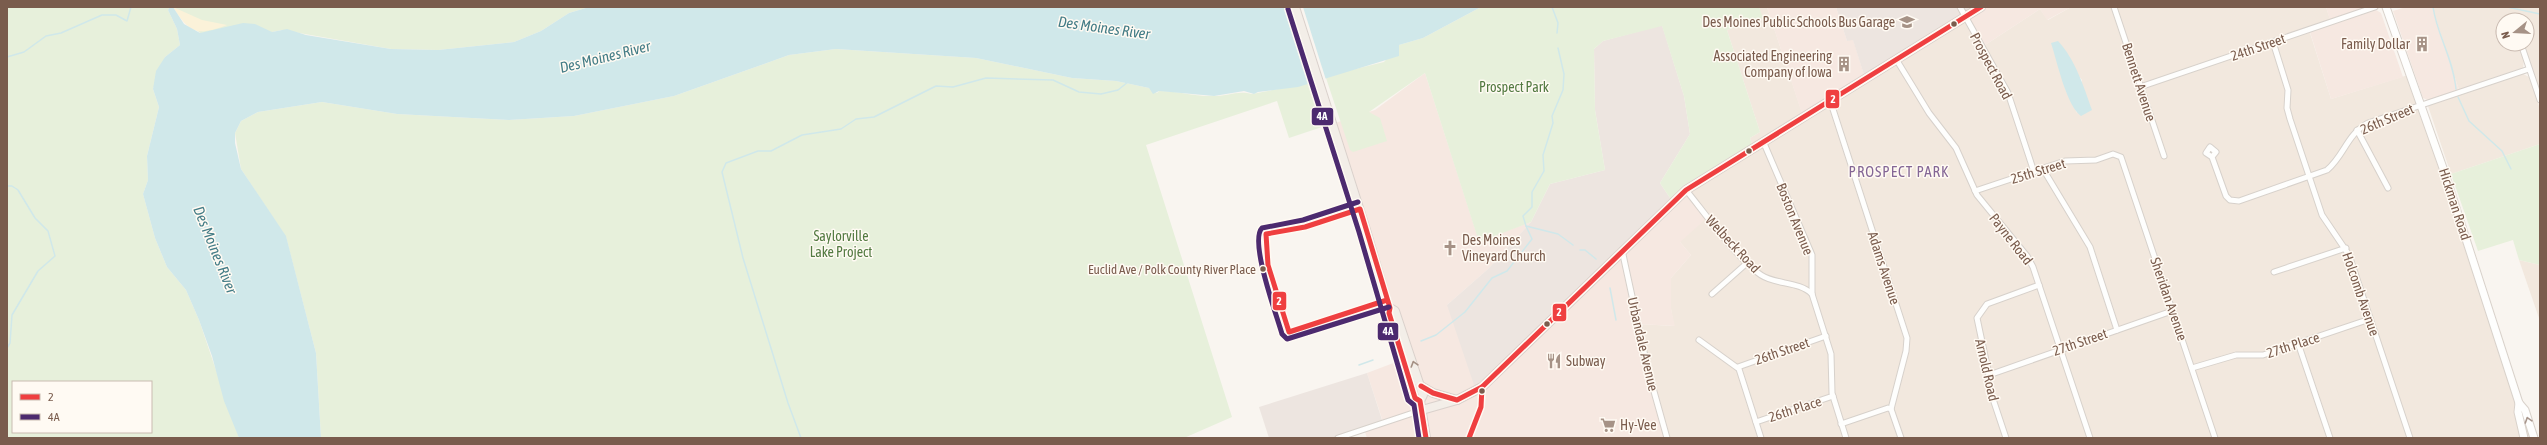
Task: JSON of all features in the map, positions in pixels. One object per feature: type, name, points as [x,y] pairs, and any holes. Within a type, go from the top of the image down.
[{"type":"main road","points":[[1295,7],[1390,308],[1389,313],[1415,398],[1420,401]]},
{"type":"main road","points":[[1422,410],[1457,400],[1482,387],[1622,250],[1686,190],[1981,7]]},
{"type":"main road","name":"Hickman Road","points":[[2386,7],[2443,168],[2519,403],[2525,410],[2534,438]]},
{"type":"main road","points":[[1390,308],[1395,310],[1421,386],[1423,395],[1420,401],[1426,438]]},
{"type":"main road","points":[[1421,386],[1433,393],[1457,400]]},
{"type":"main road","name":"Hickman Road","points":[[2519,403],[2518,412],[2524,438]]},
{"type":"street","name":"Prospect Road","points":[[1960,7],[2008,93],[2034,172]]},
{"type":"street","name":"Bennett Avenue","points":[[2114,7],[2164,156]]},
{"type":"street","name":"24th Street","points":[[2140,87],[2375,7]]},
{"type":"street","name":"Holcomb Avenue","points":[[2273,42],[2288,90],[2287,108],[2309,177],[2327,226],[2346,248],[2410,438]]},
{"type":"street","points":[[2524,52],[2540,100]]},
{"type":"street","name":"Payne Road","points":[[1896,59],[1929,113],[1956,148],[1975,191],[2027,256],[2040,285],[2090,438]]},
{"type":"street","name":"26th Street","points":[[2212,157],[2226,196],[2230,200],[2239,201],[2309,177],[2333,165],[2357,130],[2368,123],[2530,69]]},
{"type":"street","name":"Adams Avenue","points":[[1830,100],[1907,338],[1906,351],[1891,409]]},
{"type":"street","points":[[2357,130],[2388,188]]},
{"type":"street","name":"Boston Avenue","points":[[1763,141],[1812,255],[1812,294],[1832,354],[1833,396],[1846,438]]},
{"type":"street","name":"25th Street","points":[[1975,191],[2065,161],[2096,160],[2113,154],[2119,155],[2123,159]]},
{"type":"street","name":"Sheridan Avenue","points":[[2123,159],[2215,438]]},
{"type":"street","points":[[2043,168],[2090,247],[2117,330]]},
{"type":"street","name":"Welbeck Road","points":[[1686,190],[1747,263],[1763,276],[1802,287],[1812,294]]},
{"type":"street","points":[[2274,272],[2346,248]]},
{"type":"street","name":"Urbandale Avenue","points":[[1622,250],[1648,370],[1667,438]]},
{"type":"street","points":[[1712,294],[1747,263]]},
{"type":"street","name":"Arnold Road","points":[[2006,438],[1987,381],[1988,375],[1977,324],[1979,312],[1987,304],[2040,285]]},
{"type":"street","name":"27th Street","points":[[1988,375],[2172,311]]},
{"type":"street","name":"27th Place","points":[[2192,368],[2236,355],[2263,355],[2370,319]]},
{"type":"street","name":"26th Street","points":[[1738,367],[1826,336]]},
{"type":"street","points":[[1699,340],[1738,367],[1761,438]]},
{"type":"street","points":[[2298,343],[2330,438]]},
{"type":"street","points":[[1469,438],[1481,407],[1482,387]]},
{"type":"street","name":"26th Place","points":[[1756,422],[1833,396]]},
{"type":"street","points":[[1842,424],[1888,408],[1891,409],[1902,438]]},
{"type":"street","points":[[1338,438],[1422,410]]},
{"type":"shaded area","points":[[1759,7],[1767,7],[1803,116],[1965,17],[1982,47],[2040,9],[2048,20],[2071,7],[2326,7],[2331,22],[2309,30],[2331,99],[2408,75],[2530,438],[1667,438],[1638,324],[1674,326],[1671,309],[1671,278],[1691,255],[1680,242],[1686,190],[1753,147],[1750,138],[1760,132],[1727,30],[1762,18]],"holes":[[[2052,43],[2082,80],[2077,113],[2066,91]]]},
{"type":"shaded area","points":[[1767,7],[1836,7],[1847,41],[1853,39],[1865,78],[1803,117]]},
{"type":"shaded area","points":[[1836,7],[1981,7],[1865,78],[1853,40],[1847,41]]},
{"type":"shaded area","points":[[1981,7],[2071,7],[2047,20],[2040,9],[1982,47],[1965,17]]},
{"type":"shaded area","points":[[2326,7],[2367,7],[2330,20]]},
{"type":"shaded area","points":[[2406,7],[2432,7],[2459,90],[2428,100],[2423,98],[2393,11]]},
{"type":"shaded area","points":[[2432,7],[2540,7],[2540,93],[2527,52],[2535,52],[2535,12],[2495,12],[2495,52],[2521,52],[2524,61],[2523,68],[2459,90]]},
{"type":"shaded area","points":[[2376,10],[2381,13],[2403,77],[2331,99],[2310,32]]},
{"type":"shaded area","points":[[1662,25],[1684,96],[1690,134],[1660,183],[1672,201],[1476,391],[1447,305],[1488,269],[1531,222],[1550,184],[1605,170],[1595,110],[1594,49],[1603,41]]},
{"type":"shaded area","points":[[1425,73],[1479,241],[1531,222],[1488,269],[1447,305],[1686,190],[1708,217],[1680,242],[1691,255],[1671,278],[1671,309],[1675,326],[1638,324],[1667,438],[1367,438],[1364,429],[1383,422],[1367,373],[1404,359],[1332,124],[1375,110]]},
{"type":"shaded area","points":[[2523,74],[2529,77],[2540,109],[2540,144],[2451,174],[2428,106]]},
{"type":"shaded area","points":[[2519,260],[2540,265],[2540,321]]},
{"type":"shaded area","points":[[1367,373],[1383,423],[1338,438],[1269,438],[1259,407]]},
{"type":"green space","points":[[7,7],[170,7],[168,10],[177,29],[180,45],[165,57],[153,89],[159,107],[147,156],[148,180],[143,194],[155,238],[167,267],[186,290],[199,320],[239,438],[7,438]]},
{"type":"green space","points":[[173,7],[589,7],[569,13],[541,31],[514,42],[438,50],[391,49],[282,30],[272,32],[200,33]]},
{"type":"green space","name":"Prospect Park","points":[[1481,7],[1759,7],[1763,18],[1727,30],[1760,132],[1750,138],[1753,147],[1672,201],[1660,183],[1690,134],[1684,96],[1662,26],[1603,41],[1594,49],[1595,110],[1605,170],[1550,184],[1531,222],[1479,242],[1425,73],[1369,112],[1380,118],[1387,141],[1353,152],[1350,150],[1326,78],[1343,72],[1384,62],[1399,45],[1423,38]]},
{"type":"green space","name":"Saylorville Lake Project","points":[[836,49],[976,58],[1072,78],[1116,81],[1149,88],[1157,93],[1159,91],[1166,91],[1208,96],[1238,93],[1252,94],[1310,83],[1325,126],[1289,138],[1277,101],[1146,145],[1232,417],[1184,438],[321,438],[316,353],[286,237],[241,169],[235,133],[241,121],[258,112],[322,102],[397,114],[509,120],[574,116],[674,96],[789,55]]},
{"type":"green space","points":[[2540,144],[2540,265],[2519,260],[2513,240],[2478,251],[2451,174]]},
{"type":"sand","points":[[173,7],[202,20],[227,25],[208,31],[195,30],[184,23]]},
{"type":"water","name":"Des Moines River","points":[[170,7],[173,7],[184,24],[200,33],[243,23],[255,24],[272,32],[287,29],[306,35],[391,49],[438,50],[514,42],[541,31],[569,13],[589,7],[1481,7],[1423,38],[1399,45],[1399,56],[1298,87],[1258,92],[1254,94],[1244,91],[1214,96],[1159,91],[1153,94],[1149,88],[1116,81],[1072,78],[976,58],[836,49],[789,55],[674,96],[574,116],[509,120],[397,114],[322,102],[258,112],[241,121],[235,133],[235,143],[241,169],[286,236],[316,353],[321,438],[239,438],[224,401],[212,356],[199,320],[186,290],[167,267],[155,238],[143,194],[148,180],[147,156],[159,107],[153,89],[156,71],[165,57],[180,45],[177,29],[168,10]]},
{"type":"water","points":[[2058,41],[2074,65],[2092,110],[2081,116],[2066,93],[2059,71],[2051,43]]},
{"type":"pier","points":[[1286,7],[1303,7],[1326,80],[1311,85]]},
{"type":"waterway","points":[[7,57],[24,52],[46,36],[61,33],[102,15],[116,15],[127,21],[131,7]]},
{"type":"waterway","points":[[1552,7],[1558,23],[1557,33]]},
{"type":"waterway","points":[[2433,7],[2438,27],[2452,67],[2456,89]]},
{"type":"waterway","points":[[2507,7],[2540,14]]},
{"type":"waterway","points":[[1558,48],[1564,74],[1563,90],[1552,116],[1553,123],[1543,155],[1544,171],[1532,192],[1532,207],[1523,216],[1526,226],[1558,234],[1573,245]]},
{"type":"waterway","points":[[801,438],[788,403],[743,258],[722,172],[726,163],[758,151],[771,151],[802,135],[841,129],[856,119],[874,117],[936,86],[953,87],[986,78],[1053,80],[1079,92],[1101,94],[1118,90],[1128,82]]},
{"type":"waterway","points":[[2458,97],[2469,121],[2502,151],[2511,169]]},
{"type":"waterway","points":[[7,186],[12,186],[18,190],[35,218],[48,231],[55,256],[38,271],[12,315],[10,343],[7,348]]},
{"type":"waterway","points":[[1421,341],[1436,335],[1465,312],[1492,278],[1507,271],[1532,239],[1526,226]]},
{"type":"waterway","points":[[1580,250],[1585,250],[1596,259]]},
{"type":"waterway","points":[[1610,288],[1616,320]]},
{"type":"waterway","points":[[1359,365],[1373,360]]},
{"type":"transit line","name":"2","points":[[1421,386],[1433,393],[1457,400],[1482,387],[1686,190],[1981,7]]},
{"type":"transit line","name":"4A","points":[[1288,9],[1359,232],[1408,400],[1414,405],[1419,438]]},
{"type":"transit line","name":"4A","points":[[1358,202],[1303,220],[1262,228],[1259,236],[1259,248],[1261,263],[1270,296],[1282,334],[1287,339],[1389,307]]},
{"type":"transit line","name":"2","points":[[1387,300],[1289,332],[1268,265],[1266,234],[1305,227],[1360,209],[1390,308],[1389,313],[1415,398],[1420,401],[1426,438]]},
{"type":"transit line","name":"2","points":[[1469,438],[1481,407],[1482,387]]},
{"type":"place","name":"Des Moines Public Schools Bus Garage","points":[[1907,22]]},
{"type":"place","name":"Family Dollar","points":[[2422,44]]},
{"type":"place","name":"Associated Engineering Company of Iowa","points":[[1844,64]]},
{"type":"place","name":"Des Moines Vineyard Church","points":[[1450,248]]},
{"type":"place","name":"Euclid Ave / Polk County River Place","points":[[1263,269]]},
{"type":"place","name":"Subway","points":[[1554,361]]},
{"type":"place","name":"Hy-Vee","points":[[1608,425]]},
{"type":"district","name":"PROSPECT PARK","points":[[1899,172]]}]
